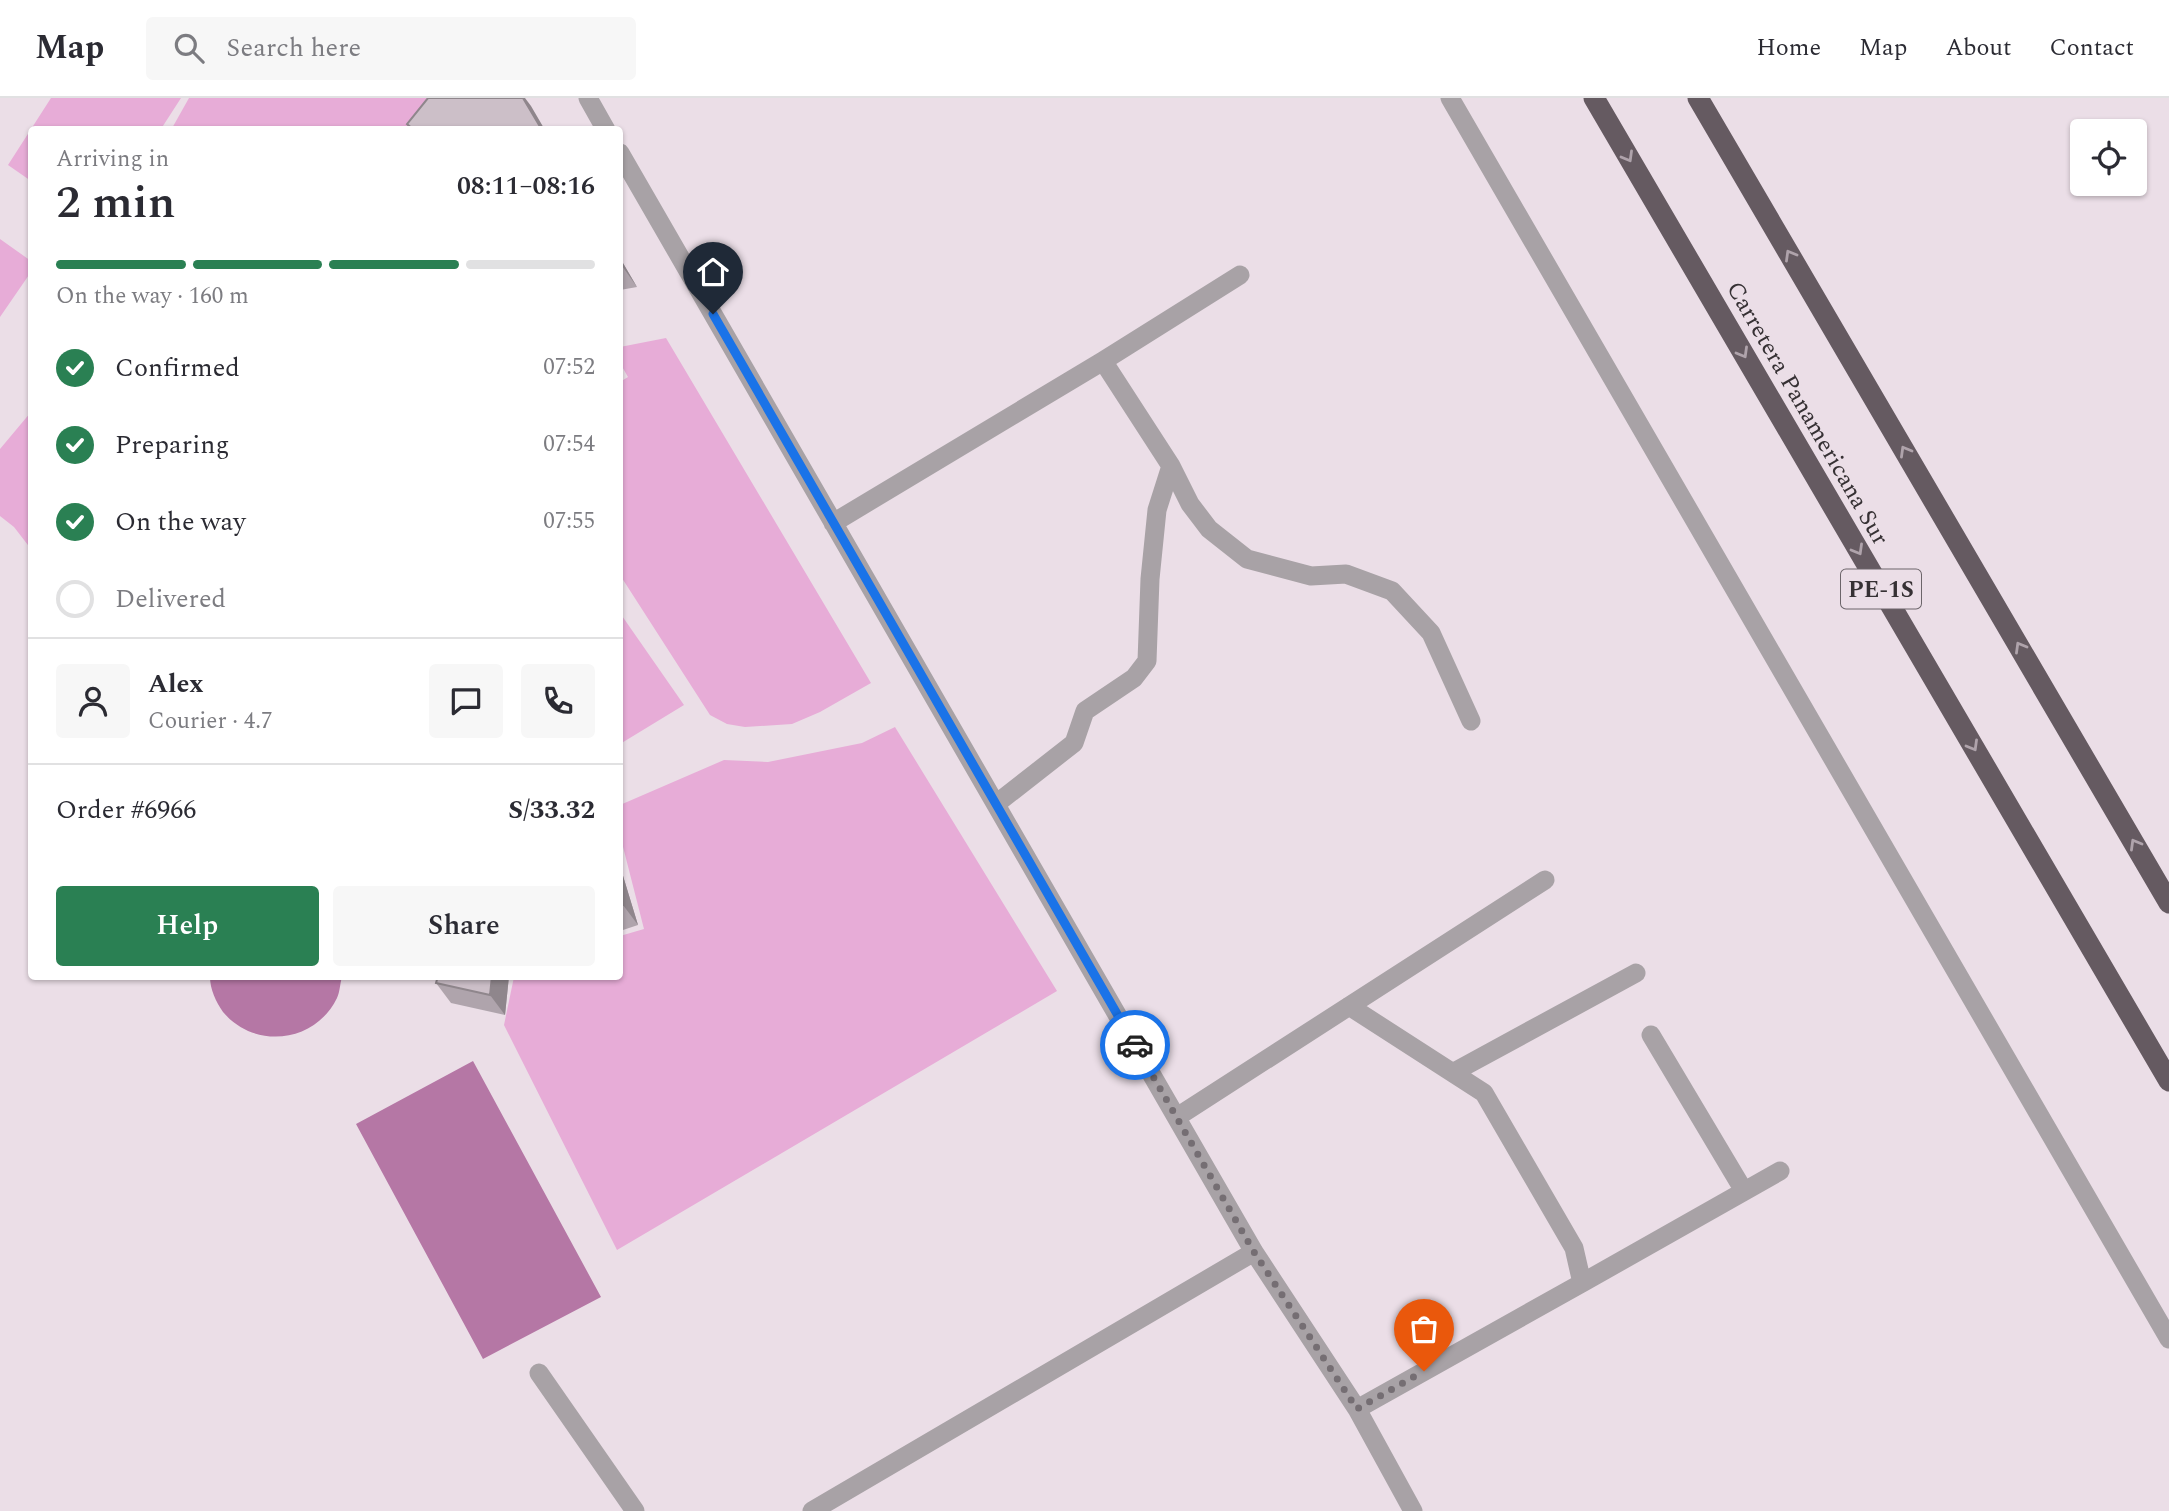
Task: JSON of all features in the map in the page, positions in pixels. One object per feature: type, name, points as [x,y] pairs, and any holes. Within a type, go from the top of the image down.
[{"type":"highway","name":"Carretera Panamericana Sur","points":[[1594,98],[2169,1081]]},
{"type":"highway","points":[[1698,98],[2169,903]]},
{"type":"street","points":[[1450,98],[2169,1339]]},
{"type":"street","points":[[592,99],[604,126]]},
{"type":"street","points":[[623,158],[1254,1252],[1357,1409],[1413,1511]]},
{"type":"street","points":[[833,523],[1104,361],[1240,275]]},
{"type":"street","points":[[1104,361],[1171,466],[1190,504],[1209,528],[1247,559],[1311,576],[1346,574],[1392,591],[1431,634],[1471,721]]},
{"type":"street","points":[[996,804],[1074,743],[1085,711],[1134,678],[1147,662],[1150,579],[1157,510],[1171,466]]},
{"type":"street","points":[[1177,1117],[1545,880]]},
{"type":"street","points":[[1454,1072],[1636,973]]},
{"type":"street","points":[[1349,1006],[1484,1093],[1574,1248],[1582,1283]]},
{"type":"street","points":[[1651,1035],[1744,1191]]},
{"type":"street","points":[[1357,1409],[1780,1171]]},
{"type":"street","points":[[812,1511],[1254,1252]]},
{"type":"street","points":[[539,1373],[635,1511]]},
{"type":"shaded area","points":[[51,98],[181,98],[163,126],[33,126]]},
{"type":"shaded area","points":[[189,98],[453,98],[434,126],[173,126]]},
{"type":"shaded area","points":[[28,134],[28,179],[8,165]]},
{"type":"shaded area","points":[[0,239],[28,259],[28,276],[0,317]]},
{"type":"shaded area","points":[[666,338],[871,683],[820,712],[792,724],[745,727],[727,724],[710,715],[623,580],[623,380],[628,377],[623,368],[623,346]]},
{"type":"shaded area","points":[[28,416],[28,545],[14,527],[0,516],[0,449]]},
{"type":"shaded area","points":[[623,617],[684,705],[623,742]]},
{"type":"shaded area","points":[[895,727],[1057,991],[617,1250],[504,1025],[513,980],[623,980],[623,935],[644,929],[623,847],[623,804],[724,760],[768,762],[862,743]]},
{"type":"shaded area","points":[[210,980],[341,980],[337,998],[327,1013],[314,1025],[284,1036],[251,1032],[236,1024],[223,1012]]},
{"type":"shaded area","points":[[473,1061],[601,1297],[483,1359],[356,1124]]},
{"type":"building","points":[[428,98],[523,98],[540,126],[409,126],[407,124]]},
{"type":"building","points":[[437,980],[492,980],[490,995],[436,983]]},
{"type":"way so far","points":[[1135,1045],[1254,1252],[1357,1409],[1424,1371]]},
{"type":"route","points":[[713,314],[1135,1045]]}]
